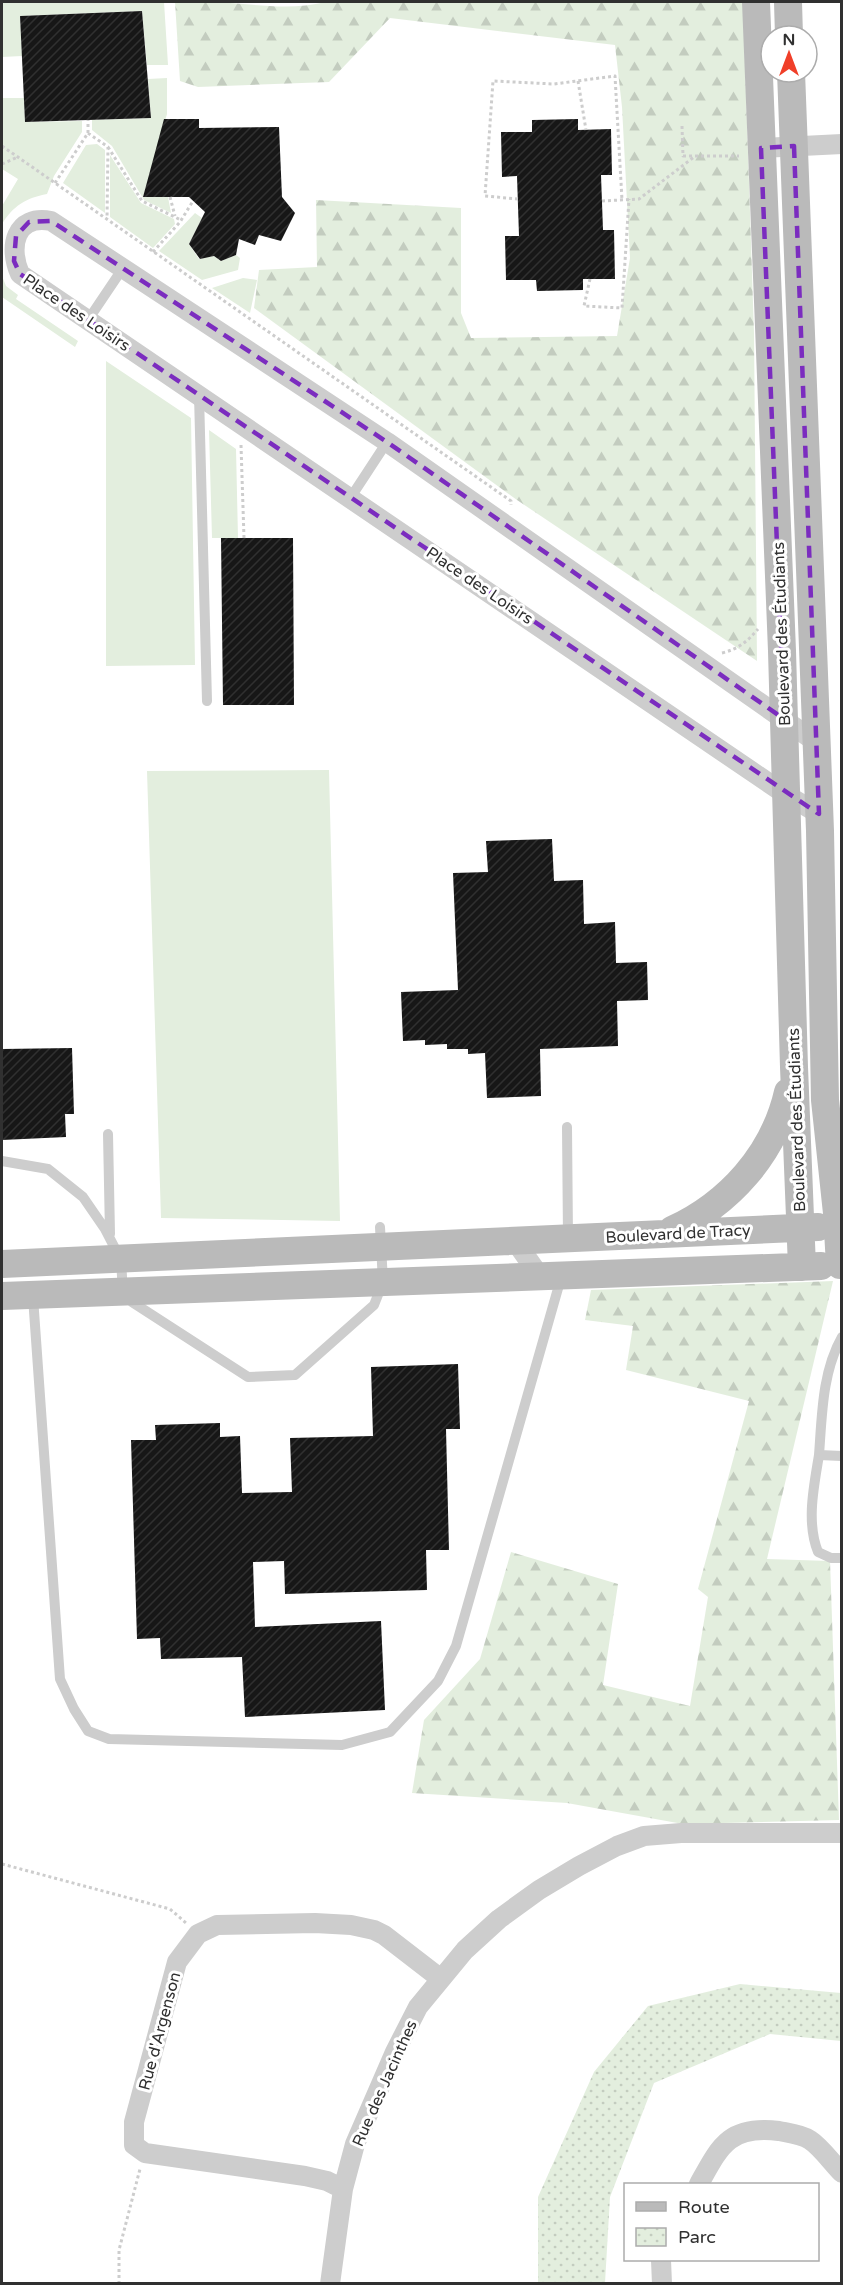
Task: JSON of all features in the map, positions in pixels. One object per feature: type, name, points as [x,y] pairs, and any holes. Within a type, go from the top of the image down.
[{"type":"street","name":"Boulevard des Étudiants","points":[[756,2],[784,720],[802,1267]]},
{"type":"street","points":[[788,2],[789,24]]},
{"type":"street","name":"Boulevard des Étudiants","points":[[791,84],[819,814],[825,1100],[840,1226],[841,1265]]},
{"type":"street","points":[[761,148],[842,144]]},
{"type":"street","name":"Place des Loisirs","points":[[816,742],[387,442],[51,221],[40,219],[29,222],[16,236],[14,261],[20,274],[785,794],[819,814]]},
{"type":"street","points":[[666,1233],[702,1214],[738,1184],[754,1167],[778,1126],[794,1066]]},
{"type":"street","points":[[825,1100],[842,1129]]},
{"type":"street","name":"Boulevard de Tracy","points":[[2,1264],[49,1262],[116,1248],[381,1236],[515,1241],[840,1226]]},
{"type":"street","points":[[515,1241],[550,1275]]},
{"type":"street","points":[[33,1295],[49,1262]]},
{"type":"street","points":[[2,1296],[841,1265]]},
{"type":"street","name":"Rue des Jacinthes","points":[[330,2283],[343,2188],[355,2144],[395,2052],[418,2007],[465,1950],[499,1919],[539,1890],[617,1846],[644,1836],[681,1833],[842,1833]]},
{"type":"street","points":[[198,1934],[217,1925],[315,1923],[351,1925],[374,1930],[384,1935],[441,1979]]},
{"type":"street","name":"Rue d'Argenson","points":[[145,2153],[134,2145],[134,2122],[177,1962],[198,1934]]},
{"type":"street","points":[[700,2183],[716,2154],[731,2137],[747,2131],[771,2130],[793,2133],[810,2139],[842,2173]]},
{"type":"street","points":[[145,2153],[305,2176],[327,2181],[343,2188]]},
{"type":"street","points":[[661,2261],[662,2283]]},
{"type":"lane","points":[[88,320],[123,268]]},
{"type":"lane","points":[[199,395],[207,701]]},
{"type":"lane","points":[[351,497],[387,442]]},
{"type":"lane","points":[[567,1126],[568,1239]]},
{"type":"lane","points":[[108,1134],[116,1248],[123,1293],[132,1302],[248,1377],[296,1375],[374,1305],[383,1282],[381,1236]]},
{"type":"lane","points":[[2,1161],[48,1168],[83,1197],[116,1248]]},
{"type":"lane","points":[[33,1295],[60,1679],[74,1709],[88,1731],[109,1739],[342,1745],[390,1732],[438,1681],[456,1646],[550,1275]]},
{"type":"lane","points":[[842,1337],[833,1353],[823,1402],[812,1522],[813,1539],[818,1552],[831,1558],[842,1558]]},
{"type":"lane","points":[[819,1455],[842,1456]]},
{"type":"path","points":[[518,199],[484,196],[493,81],[554,84],[615,76],[622,200]]},
{"type":"path","points":[[578,81],[586,130]]},
{"type":"path","points":[[55,183],[88,133],[88,120]]},
{"type":"path","points":[[682,126],[682,156],[739,154],[740,166]]},
{"type":"path","points":[[88,133],[108,147],[142,201],[181,220]]},
{"type":"path","points":[[2,146],[511,501],[511,510]]},
{"type":"path","points":[[107,219],[108,147]]},
{"type":"path","points":[[602,201],[639,199],[695,156]]},
{"type":"path","points":[[2,164],[18,157]]},
{"type":"path","points":[[170,197],[175,216]]},
{"type":"path","points":[[590,279],[585,306],[622,308],[629,199]]},
{"type":"path","points":[[153,252],[181,220],[193,201]]},
{"type":"path","points":[[240,423],[244,538]]},
{"type":"path","points":[[719,653],[732,651],[746,643],[759,627]]},
{"type":"path","points":[[2,1864],[170,1909],[198,1934]]},
{"type":"path","points":[[119,2283],[119,2250],[145,2153]]},
{"type":"highlighted area","points":[[794,146],[819,814],[20,274],[14,261],[16,236],[29,222],[51,221],[387,442],[784,719],[761,148]]},
{"type":"green space","points":[[2,2],[164,2],[168,65],[147,65],[142,11],[20,16],[22,56],[2,57]]},
{"type":"green space","points":[[175,2],[299,6],[326,2],[743,2],[754,333],[757,661],[517,500],[254,308],[259,270],[317,267],[316,200],[461,208],[461,313],[471,338],[617,336],[630,258],[622,107],[615,45],[390,18],[329,82],[198,87],[180,81]]},
{"type":"green space","points":[[167,78],[167,114],[143,197],[168,197],[171,213],[144,200],[112,146],[92,130],[92,120],[151,118],[148,79]]},
{"type":"green space","points":[[2,98],[24,98],[25,122],[82,121],[82,132],[54,176],[47,194],[21,204],[2,224],[2,206],[18,179],[2,169]]},
{"type":"green space","points":[[97,144],[105,150],[105,213],[63,183],[86,145]]},
{"type":"green space","points":[[110,155],[141,203],[174,219],[175,224],[153,248],[110,217]]},
{"type":"green space","points":[[195,213],[202,218],[189,244],[199,259],[214,256],[221,261],[236,255],[240,258],[238,270],[202,280],[159,251]]},
{"type":"green space","points":[[2,276],[6,286],[18,295],[16,299],[78,341],[75,347],[2,297]]},
{"type":"green space","points":[[243,278],[257,280],[250,313],[212,288]]},
{"type":"green space","points":[[106,361],[191,418],[195,665],[106,666]]},
{"type":"green space","points":[[209,430],[236,449],[238,538],[212,538]]},
{"type":"green space","points":[[329,770],[340,1221],[161,1218],[147,771]]},
{"type":"green space","points":[[833,1281],[767,1559],[830,1561],[839,1820],[683,1824],[567,1803],[412,1793],[424,1720],[480,1659],[511,1552],[618,1584],[603,1685],[690,1706],[708,1597],[698,1589],[749,1401],[626,1370],[633,1326],[585,1320],[591,1290]]},
{"type":"green space","points":[[740,1984],[841,1993],[841,2041],[770,2034],[654,2083],[610,2197],[605,2283],[538,2283],[538,2197],[594,2072],[648,2006]]},
{"type":"building","points":[[142,11],[151,118],[25,122],[20,16]]},
{"type":"building","points":[[164,119],[199,119],[199,128],[279,127],[282,197],[295,213],[281,241],[259,235],[255,245],[239,239],[236,255],[221,261],[214,256],[200,259],[189,244],[205,212],[189,197],[143,197]]},
{"type":"building","points":[[578,119],[578,130],[611,129],[612,175],[601,175],[603,230],[614,230],[615,279],[583,279],[583,290],[537,291],[536,280],[506,280],[505,236],[519,236],[517,176],[502,177],[501,132],[532,132],[532,120]]},
{"type":"building","points":[[221,538],[293,538],[294,705],[223,705]]},
{"type":"building","points":[[552,839],[554,881],[583,880],[584,924],[615,922],[616,963],[647,962],[648,1000],[617,1001],[618,1046],[540,1049],[541,1096],[487,1098],[485,1053],[468,1054],[468,1049],[447,1049],[447,1044],[425,1045],[425,1040],[403,1041],[401,992],[458,990],[453,873],[488,872],[486,841]]},
{"type":"building","points":[[72,1048],[74,1114],[65,1114],[66,1137],[2,1140],[2,1049]]},
{"type":"building","points":[[458,1364],[460,1429],[446,1429],[449,1550],[426,1550],[427,1590],[285,1594],[284,1561],[253,1562],[255,1627],[381,1621],[385,1710],[245,1717],[242,1657],[161,1659],[160,1638],[137,1639],[131,1440],[156,1440],[155,1425],[220,1423],[220,1437],[240,1436],[242,1493],[292,1492],[290,1438],[373,1436],[371,1367]]}]
